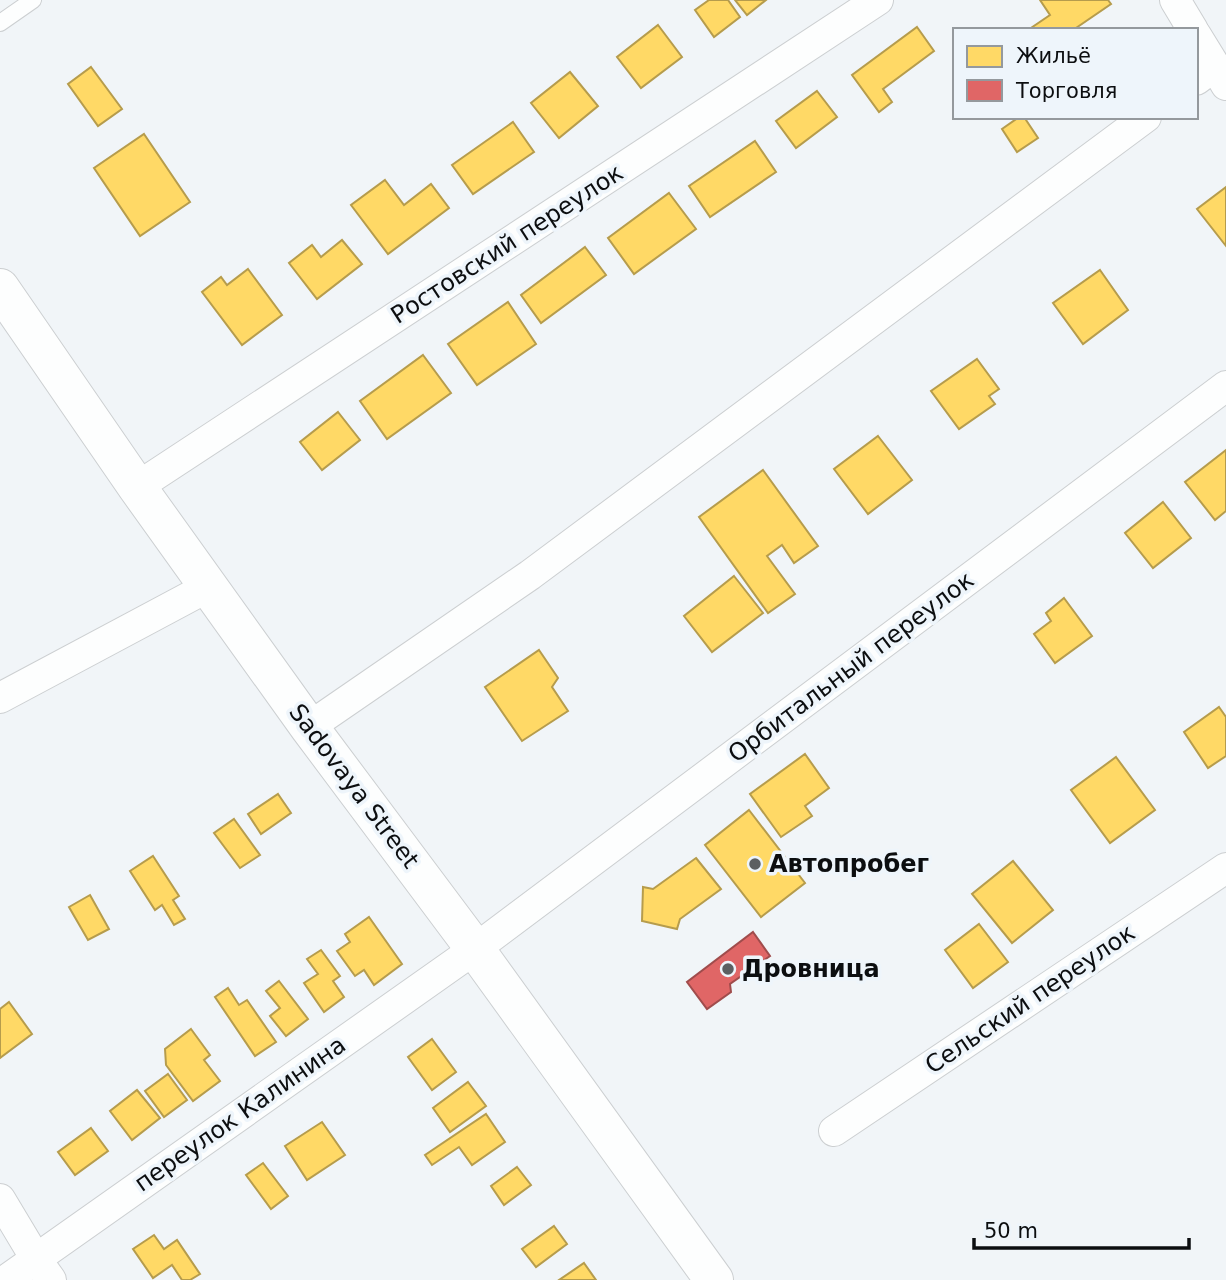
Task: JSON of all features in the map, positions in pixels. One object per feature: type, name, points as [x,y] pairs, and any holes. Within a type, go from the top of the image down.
[{"type":"main road","name":"Sadovaya Street","points":[[0,288],[208,587],[475,948],[714,1280]]},
{"type":"street","name":"Ростовский переулок","points":[[137,487],[878,0]]},
{"type":"street","points":[[1175,0],[1192,28]]},
{"type":"street","points":[[1198,40],[1212,77]]},
{"type":"street","points":[[309,727],[530,575],[1143,119]]},
{"type":"street","name":"Орбитальный переулок","points":[[475,948],[1226,386]]},
{"type":"street","points":[[0,698],[208,587]]},
{"type":"street","name":"Сельский переулок","points":[[834,1131],[1226,868]]},
{"type":"street","name":"переулок Калинина","points":[[6,1280],[44,1270],[475,948]]},
{"type":"street","points":[[0,1199],[44,1270]]},
{"type":"lane","points":[[0,23],[33,0]]},
{"type":"building: Жильё","points":[[709,0],[728,0],[740,17],[714,37],[695,10]]},
{"type":"building: Жильё","points":[[735,0],[766,0],[747,15]]},
{"type":"building: Жильё","points":[[1040,0],[1108,0],[1111,4],[1076,28],[1031,28],[1050,15]]},
{"type":"building: Жильё","points":[[658,25],[682,57],[641,88],[617,57]]},
{"type":"building: Жильё","points":[[917,27],[934,51],[883,89],[892,102],[879,112],[852,75]]},
{"type":"building: Жильё","points":[[91,67],[122,109],[98,126],[68,84]]},
{"type":"building: Жильё","points":[[570,72],[598,106],[559,138],[531,103]]},
{"type":"building: Жильё","points":[[817,91],[837,117],[796,148],[776,121]]},
{"type":"building: Жильё","points":[[1016,119],[1025,119],[1038,138],[1017,152],[1002,129]]},
{"type":"building: Жильё","points":[[513,122],[534,152],[473,194],[452,165]]},
{"type":"building: Жильё","points":[[144,134],[190,202],[140,236],[94,168]]},
{"type":"building: Жильё","points":[[755,141],[776,172],[710,217],[689,186]]},
{"type":"building: Жильё","points":[[385,180],[404,205],[431,184],[449,208],[388,254],[351,205]]},
{"type":"building: Жильё","points":[[1226,187],[1226,246],[1197,209]]},
{"type":"building: Жильё","points":[[669,193],[696,229],[634,274],[608,238]]},
{"type":"building: Жильё","points":[[342,240],[362,264],[317,299],[289,263],[312,245],[321,257]]},
{"type":"building: Жильё","points":[[585,247],[606,275],[541,323],[521,295]]},
{"type":"building: Жильё","points":[[248,269],[282,315],[242,345],[202,292],[221,277],[227,285]]},
{"type":"building: Жильё","points":[[1100,270],[1128,310],[1083,344],[1053,303]]},
{"type":"building: Жильё","points":[[508,302],[536,344],[477,385],[448,344]]},
{"type":"building: Жильё","points":[[423,355],[451,393],[387,439],[360,401]]},
{"type":"building: Жильё","points":[[977,359],[999,389],[989,396],[995,404],[959,429],[931,391]]},
{"type":"building: Жильё","points":[[338,412],[360,440],[322,470],[300,442]]},
{"type":"building: Жильё","points":[[878,436],[912,480],[868,514],[834,469]]},
{"type":"building: Жильё","points":[[1226,450],[1226,511],[1215,520],[1185,482]]},
{"type":"building: Жильё","points":[[763,470],[818,546],[794,563],[782,545],[767,556],[795,594],[768,613],[699,517]]},
{"type":"building: Жильё","points":[[1163,502],[1191,538],[1153,568],[1125,533]]},
{"type":"building: Жильё","points":[[734,576],[763,613],[712,652],[684,616]]},
{"type":"building: Жильё","points":[[1064,598],[1092,636],[1055,663],[1034,634],[1051,621],[1046,613]]},
{"type":"building: Жильё","points":[[539,650],[558,678],[552,687],[568,711],[522,741],[485,687]]},
{"type":"building: Жильё","points":[[1219,707],[1226,717],[1226,756],[1208,768],[1184,732]]},
{"type":"building: Жильё","points":[[805,754],[829,788],[805,806],[812,816],[781,837],[750,794]]},
{"type":"building: Жильё","points":[[1116,757],[1155,810],[1110,843],[1071,790]]},
{"type":"building: Жильё","points":[[278,794],[291,813],[261,834],[248,814]]},
{"type":"building: Жильё","name":"Автопробег","points":[[749,810],[805,883],[761,917],[705,845]]},
{"type":"building: Жильё","points":[[234,819],[260,855],[240,868],[214,833]]},
{"type":"building: Жильё","points":[[153,856],[179,896],[173,900],[185,919],[174,925],[162,905],[155,910],[130,871]]},
{"type":"building: Жильё","points":[[696,858],[721,889],[680,919],[677,929],[642,921],[643,887],[653,889]]},
{"type":"building: Жильё","points":[[1013,861],[1053,910],[1012,943],[972,894]]},
{"type":"building: Жильё","points":[[90,895],[109,929],[88,940],[69,907]]},
{"type":"building: Жильё","points":[[369,917],[402,964],[374,985],[364,970],[355,976],[337,951],[350,942],[345,934]]},
{"type":"building: Жильё","points":[[979,924],[1008,962],[973,988],[945,950]]},
{"type":"building: Жильё","points":[[321,950],[340,976],[333,981],[344,997],[324,1012],[304,983],[318,974],[307,959]]},
{"type":"building: Жильё","points":[[279,981],[308,1019],[286,1036],[270,1016],[280,1008],[266,991]]},
{"type":"building: Жильё","points":[[228,988],[239,1005],[247,1000],[276,1042],[255,1056],[215,997]]},
{"type":"building: Жильё","points":[[9,1002],[32,1034],[0,1058],[0,1009]]},
{"type":"building: Жильё","points":[[191,1029],[210,1055],[204,1060],[220,1081],[193,1101],[166,1065],[165,1049]]},
{"type":"building: Жильё","points":[[432,1039],[456,1072],[432,1090],[408,1057]]},
{"type":"building: Жильё","points":[[168,1074],[187,1100],[164,1117],[145,1091]]},
{"type":"building: Жильё","points":[[468,1082],[486,1106],[450,1132],[433,1108]]},
{"type":"building: Жильё","points":[[137,1090],[160,1118],[132,1140],[110,1111]]},
{"type":"building: Жильё","points":[[486,1114],[505,1142],[472,1165],[459,1147],[432,1165],[425,1155]]},
{"type":"building: Жильё","points":[[322,1122],[345,1155],[307,1180],[285,1146]]},
{"type":"building: Жильё","points":[[91,1128],[108,1151],[75,1175],[58,1152]]},
{"type":"building: Жильё","points":[[263,1163],[288,1196],[271,1209],[246,1175]]},
{"type":"building: Жильё","points":[[517,1167],[531,1185],[504,1205],[491,1186]]},
{"type":"building: Жильё","points":[[554,1226],[567,1244],[536,1267],[522,1249]]},
{"type":"building: Жильё","points":[[154,1235],[164,1249],[177,1240],[200,1274],[190,1280],[182,1280],[172,1265],[153,1278],[133,1249]]},
{"type":"building: Жильё","points":[[584,1263],[596,1280],[559,1280]]},
{"type":"building: Торговля","name":"Дровница","points":[[753,932],[770,956],[730,984],[731,992],[707,1009],[687,982]]},
{"type":"place","name":"Автопробег","points":[[755,864]]},
{"type":"place","name":"Дровница","points":[[728,969]]}]
